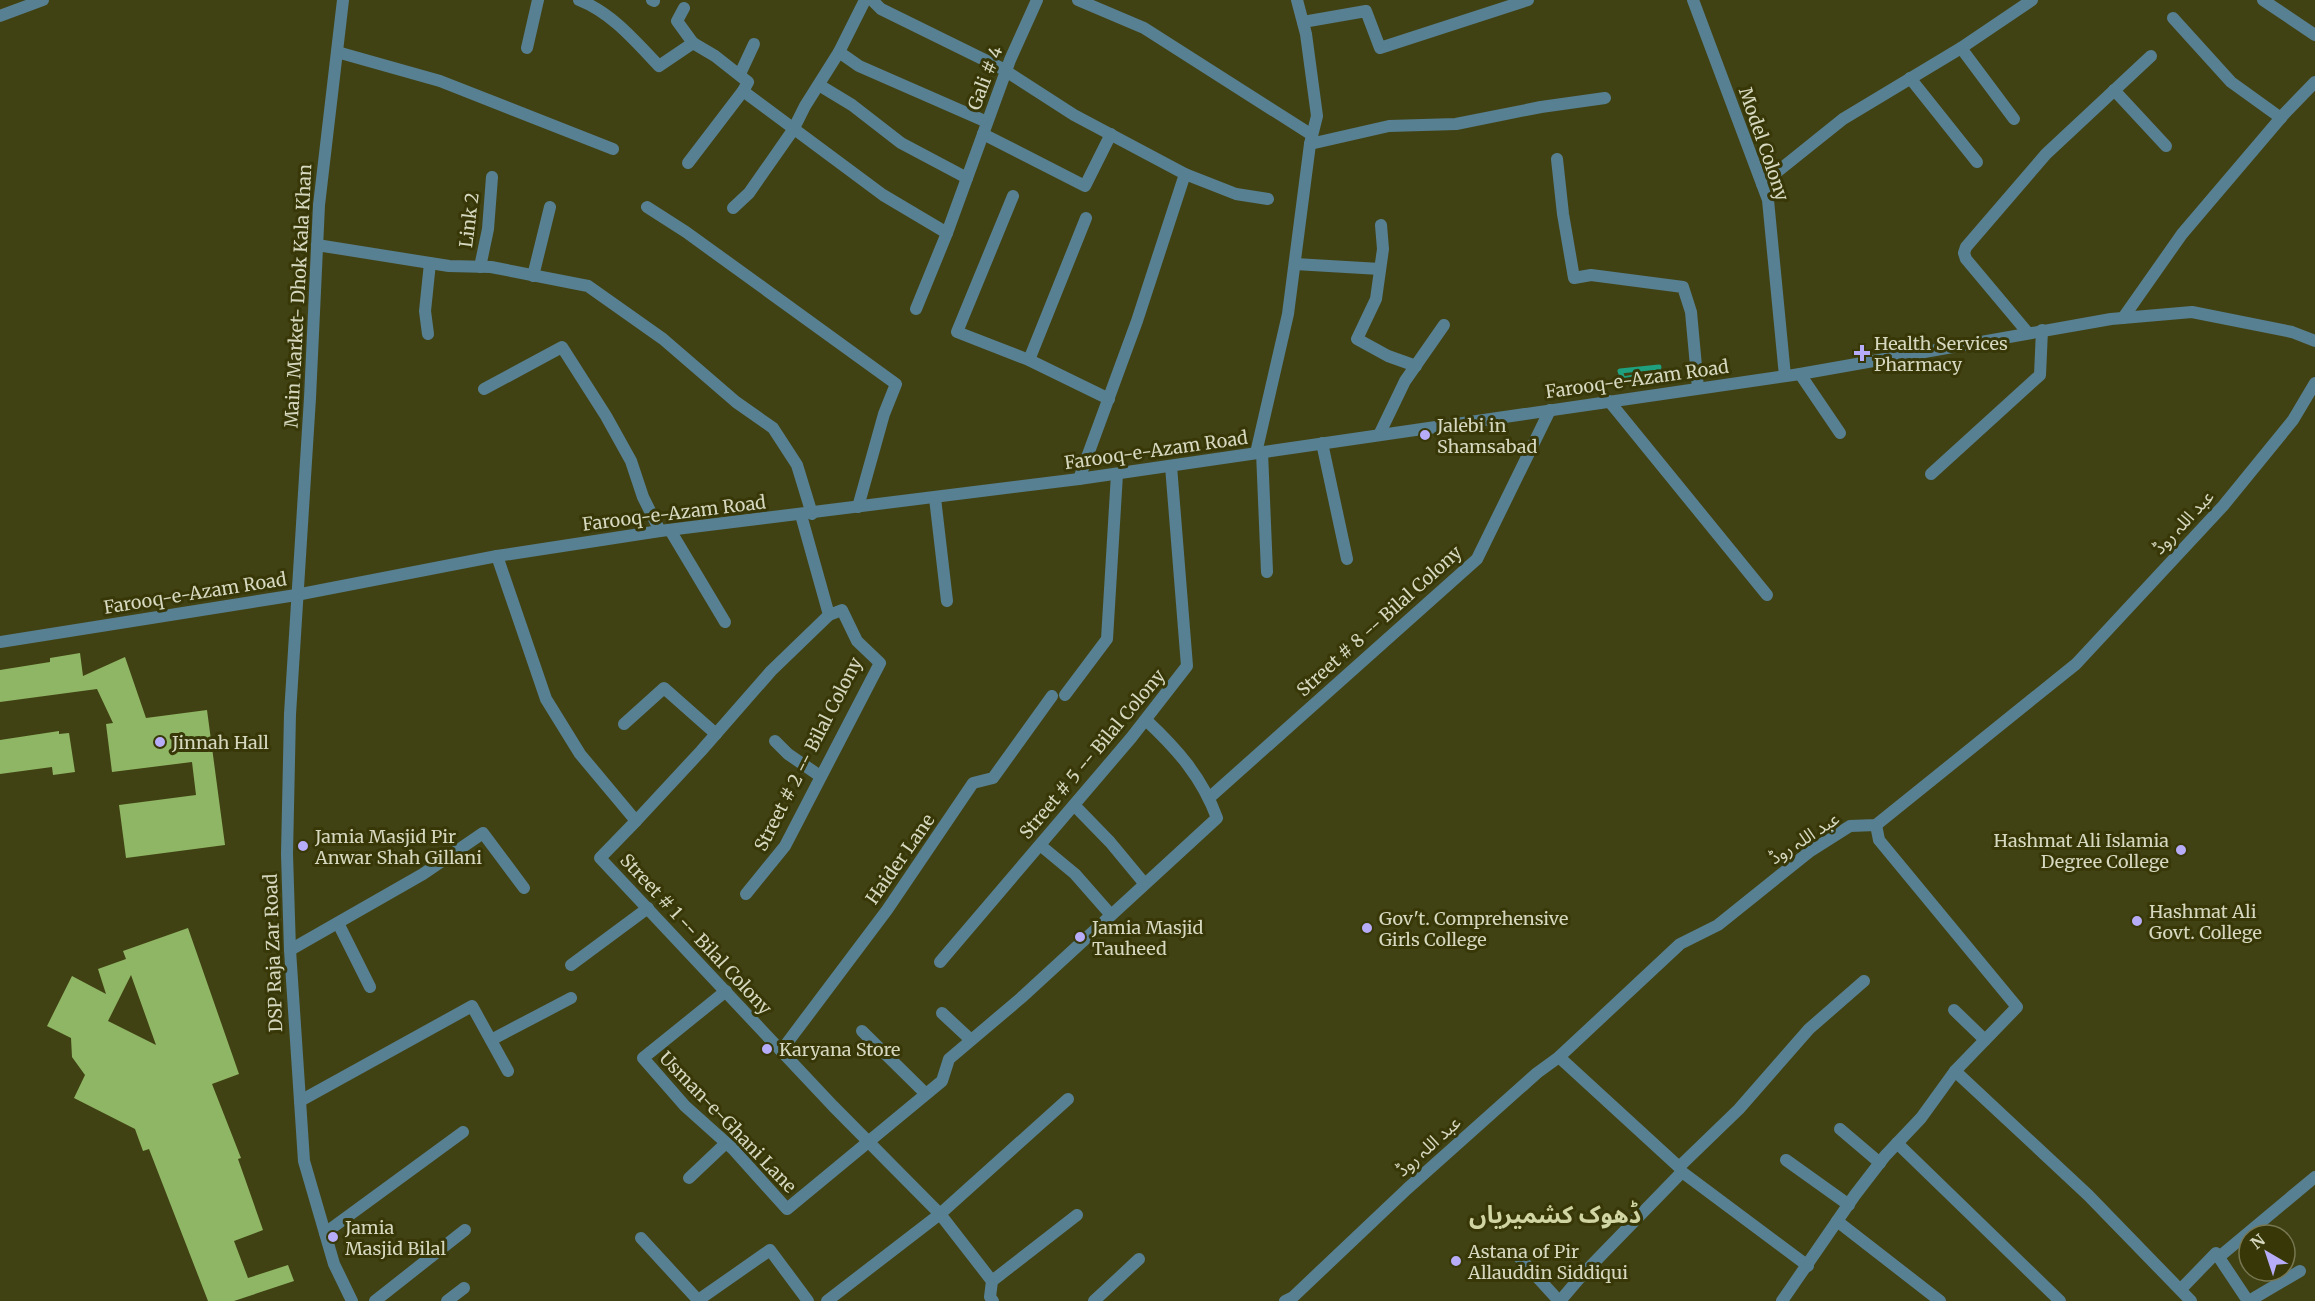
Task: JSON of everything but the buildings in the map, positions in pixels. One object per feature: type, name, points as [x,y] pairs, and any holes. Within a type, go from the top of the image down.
[{"type":"street","points":[[0,16],[43,0]]},
{"type":"street","name":"Main Market- Dhok Kala Khan","points":[[296,595],[310,398],[319,205],[343,0]]},
{"type":"street","points":[[527,48],[538,0]]},
{"type":"street","points":[[579,0],[594,6],[619,25],[659,66],[693,43]]},
{"type":"street","points":[[733,208],[749,193],[793,130],[865,0]]},
{"type":"street","points":[[872,0],[881,9],[1001,68],[1111,134],[1185,174],[1236,194],[1268,199]]},
{"type":"street","name":"Gali # 4","points":[[916,309],[947,233],[1006,73],[1037,0]]},
{"type":"street","points":[[1078,0],[1143,28],[1311,140],[1389,126],[1456,124],[1541,107],[1605,98]]},
{"type":"street","points":[[1267,572],[1259,453],[1288,314],[1311,140],[1317,116],[1303,22],[1297,0]]},
{"type":"street","points":[[1303,22],[1366,11],[1380,48],[1528,0]]},
{"type":"street","name":"Model Colony","points":[[1693,0],[1768,200],[1785,376]]},
{"type":"street","points":[[1762,184],[1843,119],[1961,48],[2032,0]]},
{"type":"street","points":[[2263,0],[2315,34]]},
{"type":"street","points":[[684,8],[677,21],[693,43],[716,56],[748,82],[688,163]]},
{"type":"street","points":[[2173,18],[2231,82],[2282,118]]},
{"type":"street","points":[[740,74],[754,44]]},
{"type":"street","points":[[1961,48],[2014,119]]},
{"type":"street","points":[[337,52],[440,81],[613,149]]},
{"type":"street","points":[[838,52],[860,66],[985,128],[1085,186],[1111,134]]},
{"type":"street","points":[[2028,333],[1966,259],[1964,253],[1966,247],[2046,154],[2151,56]]},
{"type":"street","points":[[1911,78],[1977,162]]},
{"type":"street","points":[[2122,318],[2182,234],[2315,82]]},
{"type":"street","points":[[819,85],[852,105],[901,143],[969,174]]},
{"type":"street","points":[[2114,90],[2166,146]]},
{"type":"street","points":[[742,91],[883,195],[947,233]]},
{"type":"street","points":[[1557,159],[1563,214],[1574,278],[1591,275],[1683,287],[1691,312],[1698,388]]},
{"type":"street","points":[[1079,479],[1185,174]]},
{"type":"street","name":"Link 2","points":[[480,267],[488,229],[492,177]]},
{"type":"street","points":[[1013,195],[957,332],[1029,360],[1108,399]]},
{"type":"street","points":[[533,276],[550,207]]},
{"type":"street","points":[[647,207],[687,232],[896,384],[884,414],[858,507]]},
{"type":"street","points":[[1029,360],[1086,218]]},
{"type":"street","points":[[1381,225],[1383,249],[1376,299],[1357,339],[1388,356],[1416,366]]},
{"type":"street","points":[[317,245],[449,266],[480,267],[588,285],[663,339],[736,402],[773,428],[797,465],[829,615],[771,671],[636,821],[580,754],[546,699],[497,556]]},
{"type":"street","points":[[428,334],[424,311],[430,263]]},
{"type":"street","points":[[1295,264],[1380,269]]},
{"type":"street","name":"Farooq-e-Azam Road","points":[[0,642],[296,595],[497,556],[665,531],[1117,474],[1800,374],[2042,330],[2122,318],[2192,312],[2292,332],[2315,341]]},
{"type":"street","points":[[1379,435],[1406,381],[1444,325]]},
{"type":"street","points":[[1931,474],[2040,375],[2042,330]]},
{"type":"street","points":[[484,389],[562,347],[606,416],[631,461],[643,497],[725,622]]},
{"type":"street","points":[[1800,374],[1840,433]]},
{"type":"street","name":"عبد اللہ روڈ","points":[[1291,1300],[1415,1182],[1537,1073],[1559,1057],[1680,945],[1718,925],[1809,852],[1850,826],[1876,825],[2076,664],[2223,506],[2293,420],[2315,383]]},
{"type":"street","points":[[1608,401],[1767,595]]},
{"type":"street","name":"Street # 8 -- Bilal Colony","points":[[1209,798],[1477,559],[1550,410]]},
{"type":"street","points":[[1322,443],[1347,559]]},
{"type":"street","name":"Street # 5 -- Bilal Colony","points":[[940,962],[1146,720],[1187,666],[1171,466]]},
{"type":"street","points":[[1065,695],[1107,639],[1117,474]]},
{"type":"street","points":[[935,498],[947,601]]},
{"type":"street","name":"DSP Raja Zar Road","points":[[296,595],[290,714],[288,854],[290,950],[304,1161],[334,1264],[352,1301]]},
{"type":"street","name":"Street # 2 -- Bilal Colony","points":[[746,894],[785,846],[880,663],[857,641],[842,610],[829,615]]},
{"type":"street","points":[[624,724],[664,688],[716,734]]},
{"type":"street","name":"Haider Lane","points":[[781,1051],[886,910],[973,783],[993,778],[1052,696]]},
{"type":"street","points":[[869,1141],[942,1081],[949,1059],[1021,998],[1217,818],[1209,798],[1176,748],[1146,720]]},
{"type":"street","points":[[775,741],[788,754],[820,776]]},
{"type":"street","points":[[1074,805],[1110,842],[1144,884]]},
{"type":"street","name":"Street # 1 -- Bilal Colony","points":[[636,821],[600,858],[781,1051],[940,1214],[992,1281]]},
{"type":"street","points":[[1782,1301],[1880,1163],[1921,1118],[1955,1071],[2017,1006],[1879,840],[1876,825]]},
{"type":"street","points":[[290,950],[423,874],[483,833],[524,888]]},
{"type":"street","points":[[1040,844],[1075,874],[1111,915]]},
{"type":"street","points":[[571,965],[648,908]]},
{"type":"street","points":[[338,923],[370,987]]},
{"type":"street","points":[[1519,1257],[1560,1301],[1739,1109],[1809,1029],[1864,981]]},
{"type":"street","name":"Usman-e-Ghani Lane","points":[[726,991],[643,1058],[685,1106],[726,1143],[787,1209],[869,1141]]},
{"type":"street","points":[[491,1040],[571,998]]},
{"type":"street","points":[[300,1101],[472,1006],[508,1071]]},
{"type":"street","points":[[1954,1010],[1985,1040]]},
{"type":"street","points":[[942,1013],[972,1040]]},
{"type":"street","points":[[862,1030],[926,1094]]},
{"type":"street","points":[[1559,1057],[1680,1170],[1808,1266]]},
{"type":"street","points":[[1955,1071],[2088,1195],[2191,1301]]},
{"type":"street","points":[[827,1301],[940,1214],[1068,1099]]},
{"type":"street","points":[[1840,1129],[1880,1163]]},
{"type":"street","points":[[325,1233],[463,1132]]},
{"type":"street","points":[[689,1178],[726,1143]]},
{"type":"street","points":[[1897,1143],[2060,1301]]},
{"type":"street","points":[[1786,1160],[1849,1205]]},
{"type":"street","points":[[2219,1257],[2315,1177]]},
{"type":"street","points":[[990,1300],[992,1281],[1077,1215]]},
{"type":"street","points":[[1837,1221],[1940,1301]]},
{"type":"street","points":[[375,1301],[465,1230]]},
{"type":"street","points":[[641,1238],[704,1299],[770,1250],[808,1301]]},
{"type":"street","points":[[2181,1289],[2216,1252],[2248,1301],[2300,1271]]},
{"type":"street","points":[[1094,1301],[1139,1259]]},
{"type":"street","points":[[447,1301],[464,1288]]},
{"type":"waterway","points":[[1659,367],[1657,373],[1623,379],[1620,371],[1659,367]]},
{"type":"place","name":"Health Services Pharmacy","points":[[1862,353]]},
{"type":"place","name":"Jalebi in Shamsabad","points":[[1425,435]]},
{"type":"place","name":"Jinnah Hall","points":[[160,742]]},
{"type":"place","name":"Jamia Masjid Pir Anwar Shah Gillani","points":[[303,846]]},
{"type":"place","name":"Hashmat Ali Islamia Degree College","points":[[2181,850]]},
{"type":"place","name":"Hashmat Ali Govt. College","points":[[2137,921]]},
{"type":"place","name":"Gov't. Comprehensive Girls College","points":[[1367,928]]},
{"type":"place","name":"Jamia Masjid Tauheed","points":[[1080,937]]},
{"type":"place","name":"Karyana Store","points":[[767,1049]]},
{"type":"place","name":"Jamia Masjid Bilal","points":[[333,1237]]},
{"type":"place","name":"Astana of Pir Allauddin Siddiqui","points":[[1456,1261]]},
{"type":"district","name":"ڈھوک کشمیریاں","points":[[1555,1214]]}]
